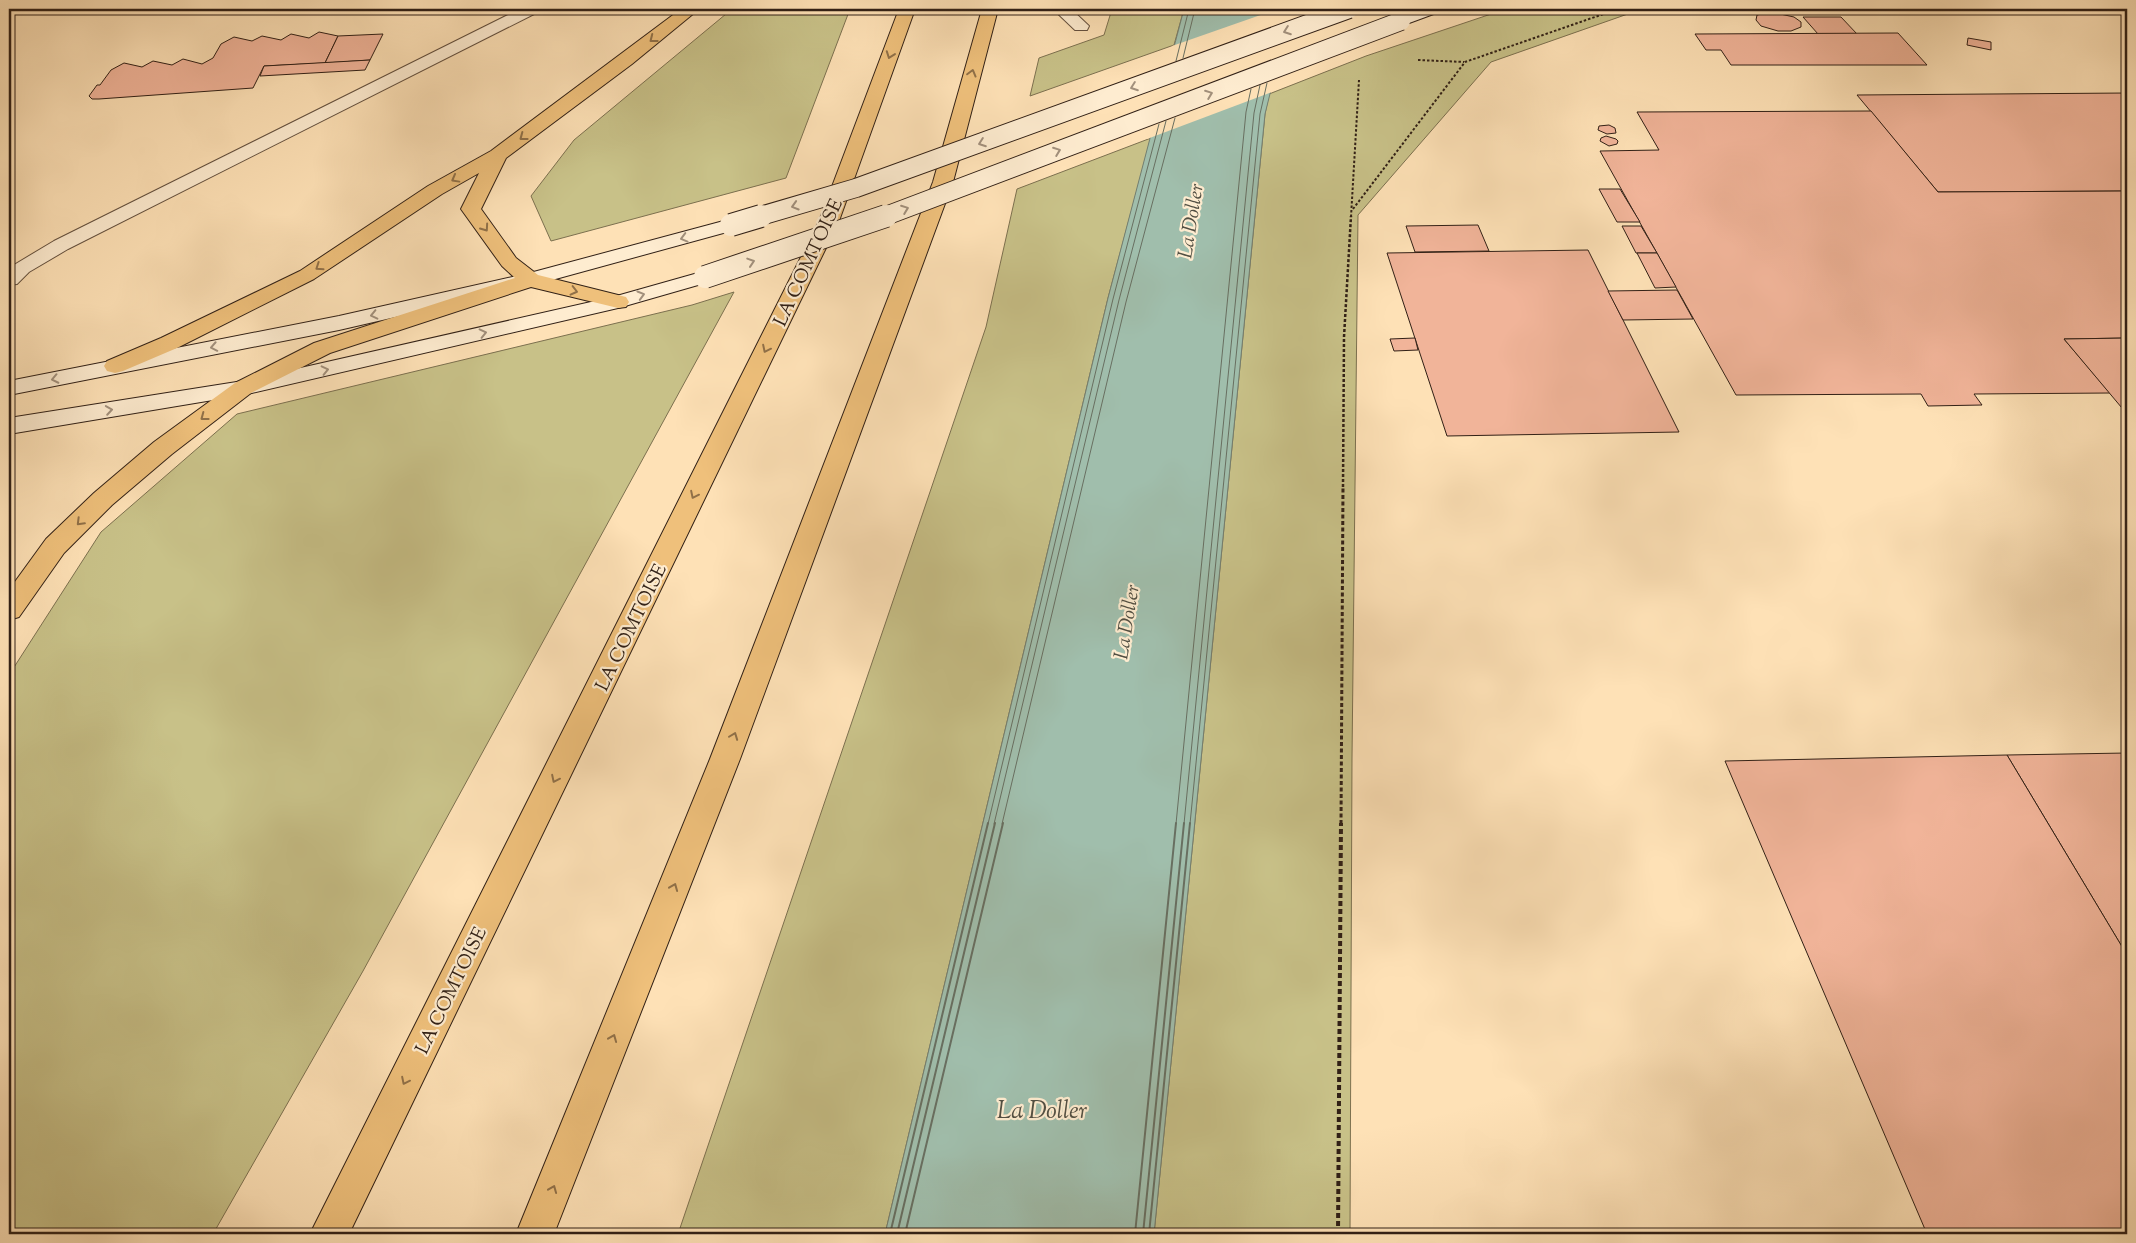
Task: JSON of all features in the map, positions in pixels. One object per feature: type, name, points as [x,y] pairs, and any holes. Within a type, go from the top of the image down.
[{"type":"highway","points":[[115,366],[169,343],[307,276],[436,190],[498,155],[691,9]]},
{"type":"highway","name":"LA COMTOISE","points":[[329,1234],[829,221],[907,9]]},
{"type":"highway","points":[[535,1234],[725,759],[943,182],[990,9]]},
{"type":"highway","points":[[498,155],[471,208],[509,262],[530,280],[618,302]]},
{"type":"highway","points":[[9,610],[55,546],[102,498],[163,448],[243,388],[322,348],[530,280]]},
{"type":"main road","points":[[9,279],[22,268],[61,245],[532,9]]},
{"type":"main road","points":[[1062,9],[1081,26]]},
{"type":"main road","points":[[9,388],[339,322],[530,280],[731,225],[856,188],[1349,9]]},
{"type":"main road","points":[[9,426],[243,388],[618,302],[705,277],[860,226],[1433,9]]},
{"type":"path","points":[[1353,209],[1465,62],[1618,9]]},
{"type":"path","points":[[1338,1234],[1344,337],[1353,209],[1359,73]]},
{"type":"shaded area","points":[[732,9],[850,9],[786,178],[551,241],[531,196],[574,140]]},
{"type":"shaded area","points":[[1112,9],[1184,9],[1174,45],[1030,96],[1039,58],[1104,35]]},
{"type":"shaded area","points":[[1506,9],[1642,9],[1491,62],[1358,215],[1352,758],[1350,1234],[1154,1234],[1265,114],[1269,94],[1366,56]]},
{"type":"shaded area","points":[[1151,138],[1108,298],[885,1234],[678,1234],[986,327],[1017,189]]},
{"type":"shaded area","points":[[734,292],[363,971],[213,1234],[9,1234],[9,675],[101,532],[237,414],[692,305]]},
{"type":"water","name":"La Doller","points":[[1184,9],[1291,9],[1265,114],[1154,1234],[885,1234],[1108,298]]},
{"type":"pier","points":[[1278,9],[1293,9],[1272,92],[1147,139],[1172,46]]},
{"type":"building","points":[[1771,12],[1794,17],[1801,22],[1801,27],[1791,31],[1778,31],[1761,26],[1756,20],[1757,15]]},
{"type":"building","points":[[1803,17],[1841,17],[1857,34],[1818,34]]},
{"type":"building","points":[[319,32],[338,36],[325,63],[264,66],[253,88],[99,99],[92,99],[89,96],[111,70],[124,63],[142,67],[153,61],[172,65],[183,59],[202,64],[213,58],[221,44],[234,37],[252,41],[262,36],[281,40],[291,34],[309,38]]},
{"type":"building","points":[[1898,33],[1927,65],[1731,65],[1721,50],[1706,50],[1695,34]]},
{"type":"building","points":[[383,34],[370,60],[325,63],[338,36]]},
{"type":"building","points":[[1968,38],[1991,42],[1991,50],[1967,45]]},
{"type":"building","points":[[370,60],[365,70],[260,76],[264,66]]},
{"type":"building","points":[[2127,93],[2127,191],[1938,192],[1857,95]]},
{"type":"building","points":[[1871,111],[1938,192],[2127,191],[2127,338],[2064,339],[2110,393],[1974,394],[1982,405],[1928,406],[1921,394],[1736,395],[1600,151],[1659,150],[1637,112]]},
{"type":"building","points":[[1609,125],[1615,128],[1616,133],[1607,134],[1598,130],[1599,126]]},
{"type":"building","points":[[1606,136],[1616,139],[1618,141],[1617,144],[1609,146],[1600,141],[1601,138]]},
{"type":"building","points":[[1599,189],[1620,189],[1640,222],[1617,222]]},
{"type":"building","points":[[1478,225],[1489,251],[1415,252],[1406,226]]},
{"type":"building","points":[[1622,226],[1641,226],[1657,253],[1636,253]]},
{"type":"building","points":[[1588,250],[1679,432],[1447,436],[1387,253]]},
{"type":"building","points":[[1637,253],[1657,253],[1676,287],[1655,288]]},
{"type":"building","points":[[1677,290],[1693,319],[1623,320],[1608,291]]},
{"type":"building","points":[[1415,338],[1418,350],[1394,351],[1390,339]]},
{"type":"building","points":[[2127,338],[2127,414],[2064,339]]},
{"type":"building","points":[[2127,753],[2127,955],[2007,755]]},
{"type":"building","points":[[2007,755],[2127,955],[2127,1234],[1927,1234],[1725,761]]}]
